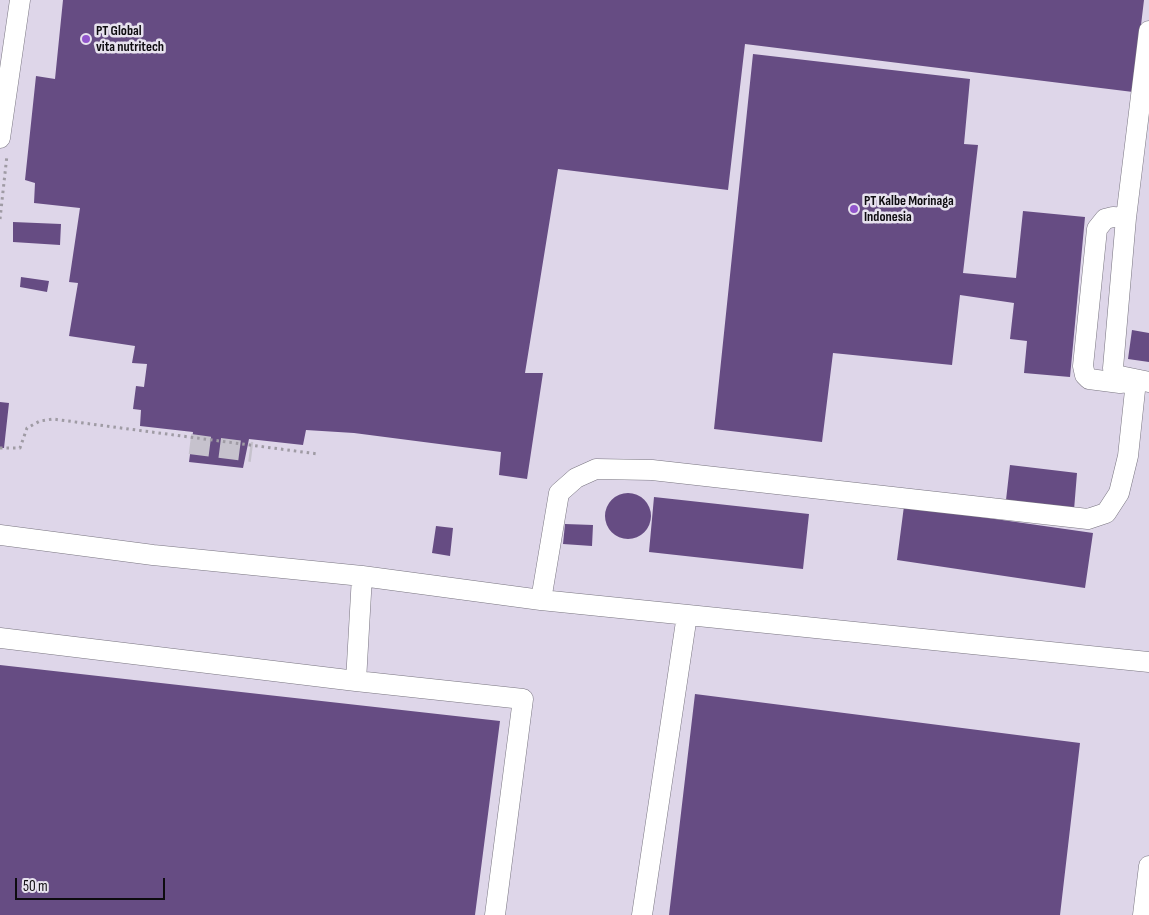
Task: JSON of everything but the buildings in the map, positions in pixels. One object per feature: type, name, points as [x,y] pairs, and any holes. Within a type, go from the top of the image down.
[{"type":"street","points":[[0,138],[20,0]]},
{"type":"street","points":[[1142,381],[1115,375],[1113,368],[1126,218],[1149,31]]},
{"type":"street","points":[[1126,218],[1113,217],[1105,219],[1097,230],[1083,366],[1085,375],[1089,379],[1120,384],[1142,381]]},
{"type":"street","points":[[541,600],[559,493],[576,478],[596,469],[652,470],[1088,519],[1106,513],[1119,493],[1142,381]]},
{"type":"street","points":[[0,535],[153,555],[362,576],[541,600],[1149,662]]},
{"type":"street","points":[[356,681],[362,576]]},
{"type":"street","points":[[642,915],[687,615]]},
{"type":"street","points":[[0,638],[523,699],[495,915]]},
{"type":"street","points":[[1143,915],[1149,866]]},
{"type":"path","points":[[0,448],[20,448],[27,428],[40,421],[53,419],[318,454]]},
{"type":"shaded area","points":[[0,0],[1149,0],[1149,915],[0,915]]},
{"type":"tunnel","points":[[190,444],[252,452]]},
{"type":"place","name":"PT Global vita nutritech","points":[[86,39]]},
{"type":"place","name":"PT Kalbe Morinaga Indonesia","points":[[854,209]]}]
